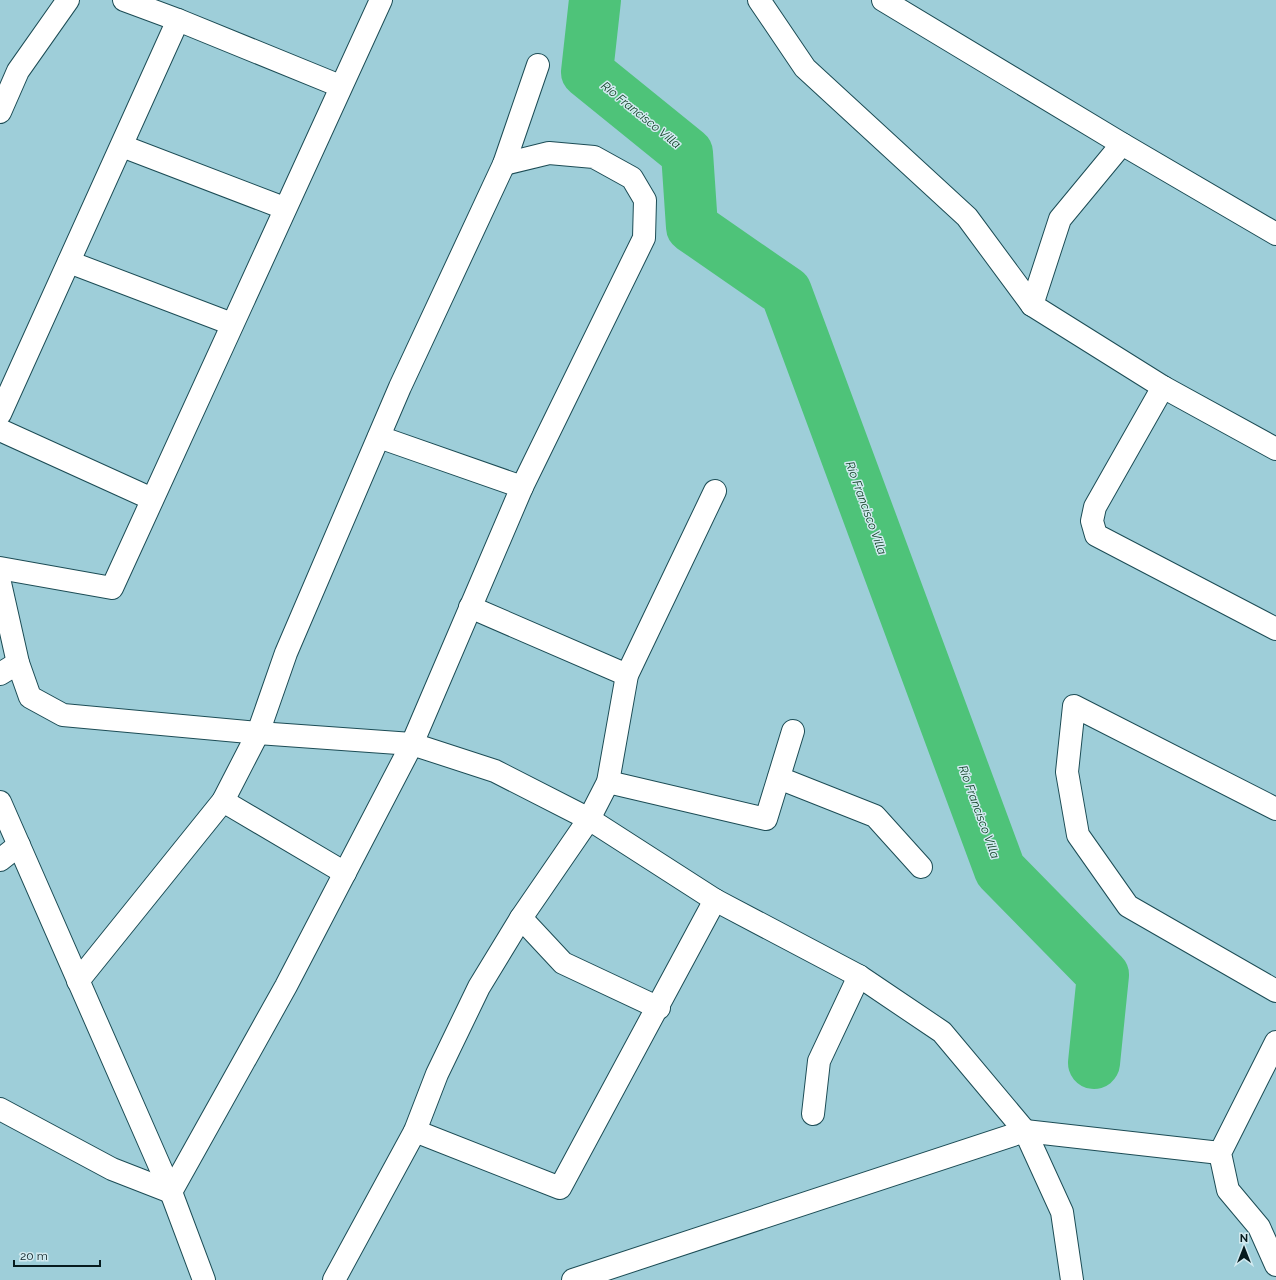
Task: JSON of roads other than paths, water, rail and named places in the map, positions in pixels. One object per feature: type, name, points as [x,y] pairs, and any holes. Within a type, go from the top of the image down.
[{"type":"street","points":[[0,112],[18,71],[68,0]]},
{"type":"street","points":[[124,0],[178,20],[340,86]]},
{"type":"street","points":[[0,568],[112,588],[380,0]]},
{"type":"street","points":[[759,0],[805,68],[967,217],[1032,305],[1163,387],[1276,449]]},
{"type":"street","points":[[884,0],[1122,144],[1276,234]]},
{"type":"street","points":[[0,414],[178,20]]},
{"type":"street","points":[[78,980],[223,801],[258,733],[286,653],[403,380],[504,164],[538,65]]},
{"type":"street","points":[[1032,305],[1060,219],[1122,144]]},
{"type":"street","points":[[122,146],[284,208]]},
{"type":"street","points":[[171,1192],[286,986],[412,744],[522,487],[644,238],[645,200],[632,178],[594,157],[549,153],[504,164]]},
{"type":"street","points":[[69,262],[232,324]]},
{"type":"street","points":[[1163,387],[1094,507],[1092,521],[1096,535],[1276,629]]},
{"type":"street","points":[[0,430],[152,499]]},
{"type":"street","points":[[379,437],[522,487]]},
{"type":"street","points":[[334,1280],[415,1131],[437,1074],[479,987],[521,918],[589,819],[608,782],[627,675],[715,491]]},
{"type":"street","points":[[0,583],[9,668],[30,697],[63,715],[258,733],[412,744],[495,771],[589,819],[715,900],[859,976],[942,1032],[1025,1131],[1062,1212],[1072,1280]]},
{"type":"street","points":[[470,607],[627,675]]},
{"type":"street","points":[[1276,809],[1074,706],[1067,772],[1078,835],[1128,906],[1276,991]]},
{"type":"street","points":[[608,782],[766,819],[793,731]]},
{"type":"street","points":[[779,778],[875,816],[921,867]]},
{"type":"street","points":[[223,801],[345,873]]},
{"type":"street","points":[[0,802],[171,1192],[204,1280]]},
{"type":"street","points":[[0,860],[19,844]]},
{"type":"street","points":[[415,1131],[560,1188],[659,1008],[715,900]]},
{"type":"street","points":[[521,918],[563,963],[659,1008]]},
{"type":"street","points":[[813,1114],[819,1061],[859,976]]},
{"type":"street","points":[[1276,1042],[1220,1153],[1228,1190],[1267,1227],[1276,1265]]},
{"type":"street","points":[[0,1109],[112,1169],[171,1192]]},
{"type":"street","points":[[573,1280],[1025,1131],[1220,1153]]},
{"type":"waterway","name":"Río Francisco Villa","points":[[595,0],[587,72],[687,153],[692,227],[786,292],[1000,870],[1103,975],[1094,1063]]}]
